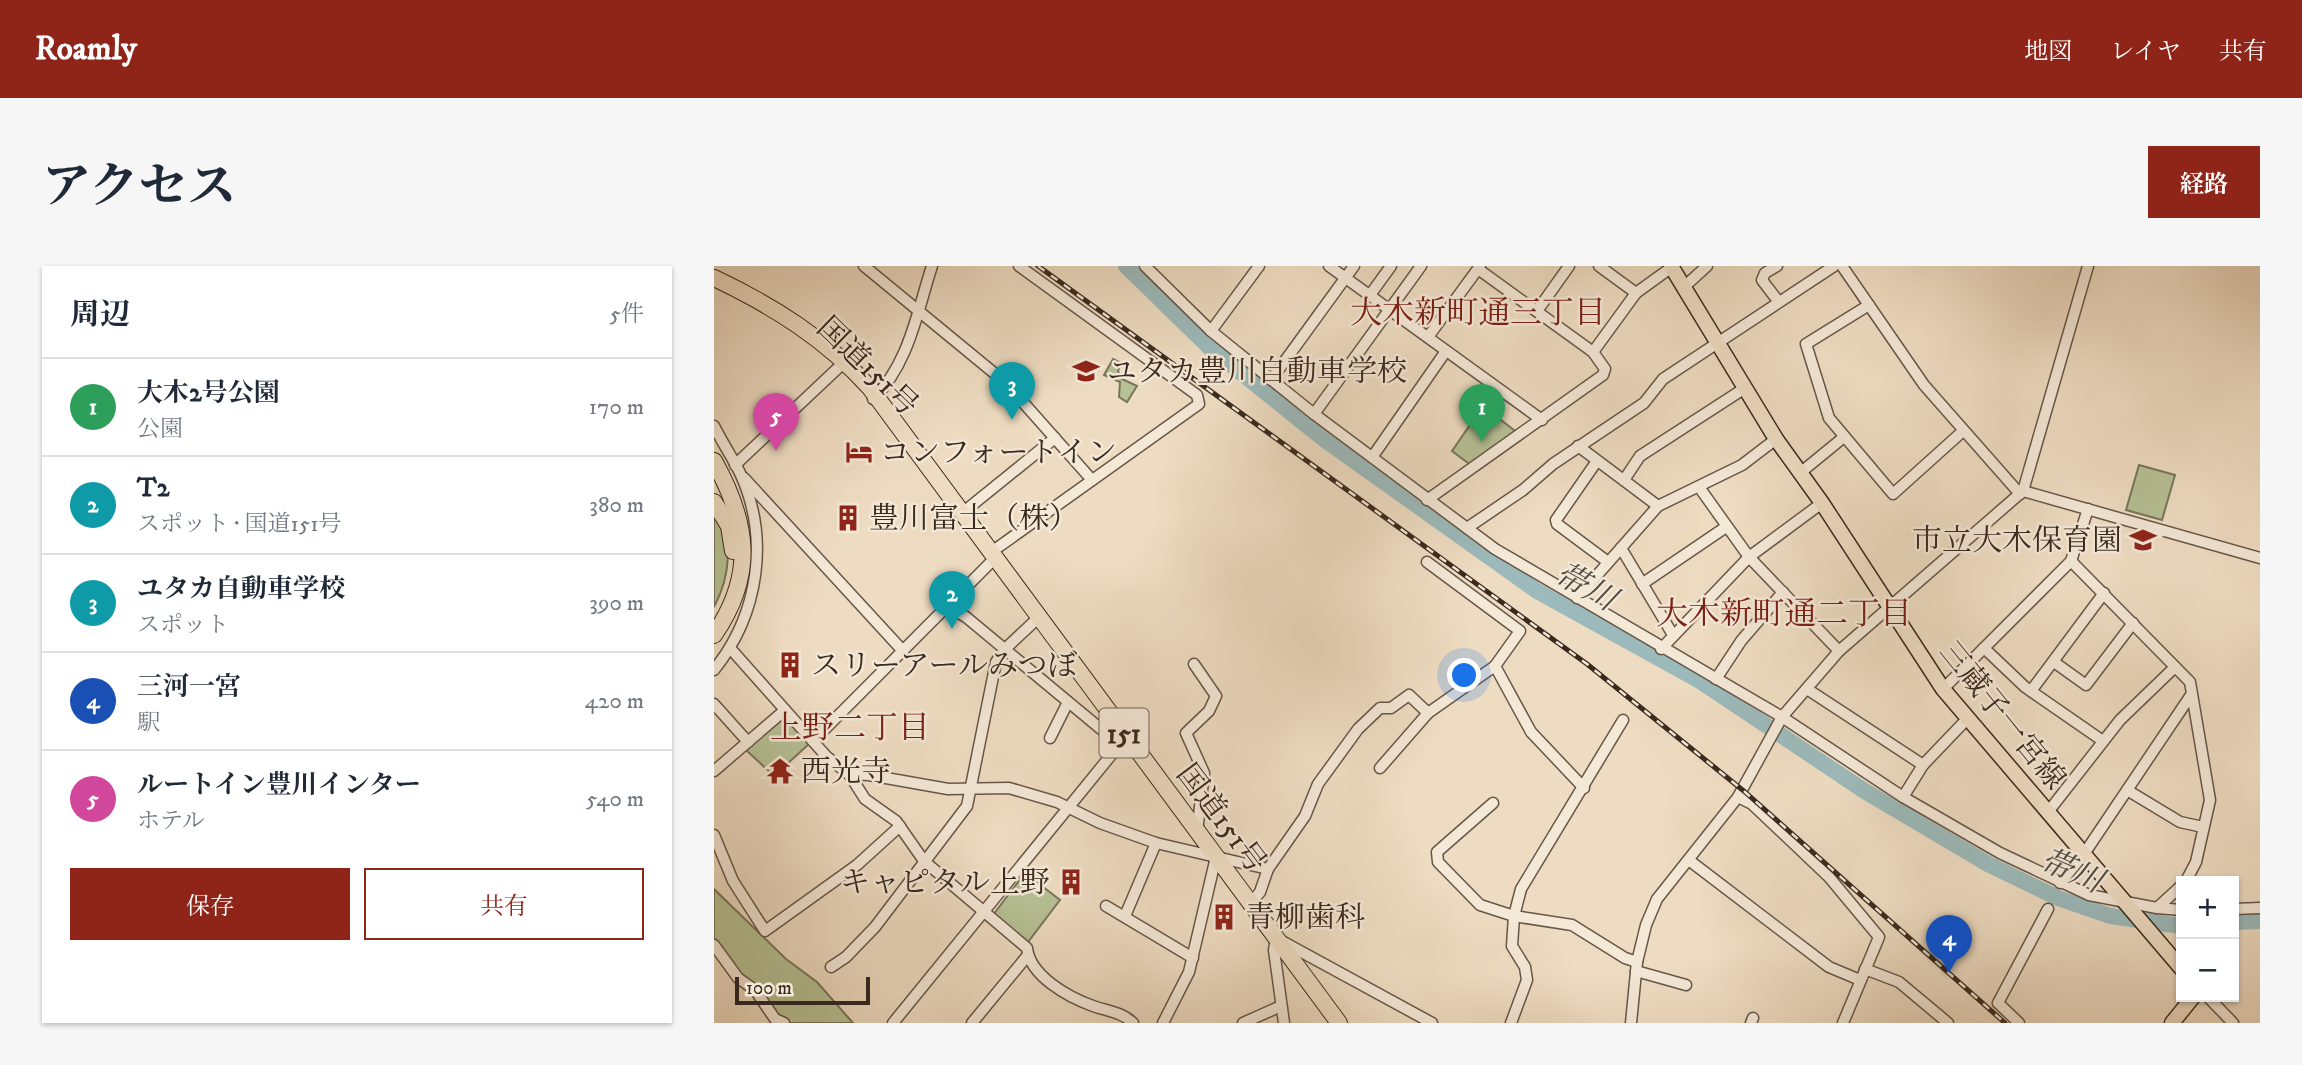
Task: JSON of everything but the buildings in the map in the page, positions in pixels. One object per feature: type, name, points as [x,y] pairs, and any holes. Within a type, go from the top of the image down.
[{"type":"highway","name":"国道151号","points":[[714,278],[776,310],[815,337],[856,373],[890,426],[909,443],[1038,618],[1121,739],[1197,832],[1339,1023]]},
{"type":"highway","name":"国道151号","points":[[714,290],[779,323],[838,368],[873,399]]},
{"type":"highway","points":[[714,461],[737,508],[744,554],[737,590],[714,635]]},
{"type":"highway","points":[[714,502],[729,526],[733,551],[729,583],[714,616]]},
{"type":"main road","name":"三蔵子一宮線","points":[[1671,266],[1776,439],[1822,503],[1889,610],[1943,689],[2176,962]]},
{"type":"main road","points":[[2172,1023],[2189,1002]]},
{"type":"street","points":[[864,266],[1005,382],[1092,481]]},
{"type":"street","points":[[873,399],[891,382],[904,357],[932,266]]},
{"type":"street","points":[[813,741],[947,606],[992,556],[1199,404],[1197,395],[1019,266]]},
{"type":"street","points":[[1145,266],[1211,331],[1314,414],[1467,528],[1577,598],[1716,679],[1903,797],[2060,883],[2089,895],[2129,905],[2176,910]]},
{"type":"street","points":[[1211,331],[1259,266]]},
{"type":"street","points":[[1329,266],[1542,420]]},
{"type":"street","points":[[1271,380],[1354,266]]},
{"type":"street","points":[[1370,295],[1391,266]]},
{"type":"street","points":[[1314,414],[1421,266]]},
{"type":"street","points":[[1537,311],[1569,266]]},
{"type":"street","points":[[1599,266],[1636,293]]},
{"type":"street","points":[[1593,352],[1636,293],[1671,266]]},
{"type":"street","points":[[1684,287],[1707,266]]},
{"type":"street","points":[[1777,266],[1765,274],[1762,280],[1778,301]]},
{"type":"street","points":[[1467,528],[1578,446],[1644,403],[1663,379],[1834,266]]},
{"type":"street","points":[[1842,266],[1924,385],[2021,493],[2088,509],[2260,558]]},
{"type":"street","points":[[1631,1023],[1637,966],[1646,925],[1657,900],[1738,797],[1781,720],[1839,651],[2021,493],[2088,266]]},
{"type":"street","points":[[1427,500],[1542,420],[1603,375],[1605,369],[1593,352],[1479,267],[1428,337]]},
{"type":"street","points":[[1869,305],[1806,344],[1805,349],[1829,418],[1894,494],[1964,431]]},
{"type":"street","points":[[1373,456],[1446,351]]},
{"type":"street","points":[[737,469],[838,368]]},
{"type":"street","points":[[1624,480],[1640,456],[1745,388]]},
{"type":"street","points":[[714,426],[737,469],[754,517],[758,552],[750,602],[730,649],[714,670]]},
{"type":"street","points":[[1800,473],[1844,437]]},
{"type":"street","points":[[961,514],[1055,438]]},
{"type":"street","points":[[1577,598],[1658,506],[1742,465],[1776,439]]},
{"type":"street","points":[[1578,446],[1658,506]]},
{"type":"street","points":[[1597,461],[1556,520],[1557,524],[1608,562]]},
{"type":"street","points":[[737,469],[903,651]]},
{"type":"street","points":[[1699,487],[1749,557],[1839,651]]},
{"type":"street","points":[[1661,649],[1749,557],[1822,503]]},
{"type":"street","points":[[1943,689],[2071,561],[2088,509]]},
{"type":"street","points":[[1642,584],[1726,527]]},
{"type":"street","points":[[1621,548],[1672,635]]},
{"type":"street","points":[[2071,561],[2190,682],[2210,800],[2194,868],[2189,876]]},
{"type":"street","points":[[1380,768],[1428,713],[1495,666],[1520,631],[1427,562]]},
{"type":"street","points":[[1716,679],[1741,641],[1783,592]]},
{"type":"street","points":[[2031,691],[2104,593]]},
{"type":"street","points":[[893,1023],[1112,754],[1121,739],[1068,702],[966,617],[947,606]]},
{"type":"street","points":[[831,967],[846,957],[875,928],[963,811],[971,790],[989,709],[992,673],[1004,649],[1038,618]]},
{"type":"street","points":[[2054,662],[2086,685],[2133,623]]},
{"type":"street","points":[[1984,648],[2031,691],[2103,740]]},
{"type":"street","points":[[730,649],[813,741],[849,774],[865,799],[889,814],[925,861],[1027,948],[1033,968],[1063,990],[1092,1006],[1123,1015],[1133,1023]]},
{"type":"street","points":[[1194,664],[1216,696],[1209,711],[1186,733],[1204,773],[1197,832]]},
{"type":"street","points":[[1495,666],[1531,732],[1584,788]]},
{"type":"street","points":[[2048,812],[2103,740],[2139,699],[2175,667]]},
{"type":"street","points":[[1807,689],[1923,765]]},
{"type":"street","points":[[1251,903],[1260,892],[1268,869],[1305,816],[1318,784],[1358,729],[1380,708],[1391,708],[1409,695],[1428,713]]},
{"type":"street","points":[[2060,883],[2084,854],[2191,695]]},
{"type":"street","points":[[1050,738],[1068,702]]},
{"type":"street","points":[[714,704],[748,742]]},
{"type":"street","points":[[714,771],[785,710]]},
{"type":"street","points":[[1903,797],[1923,765],[1967,719]]},
{"type":"street","points":[[1511,1023],[1527,980],[1525,967],[1512,946],[1514,916],[1521,889],[1623,720]]},
{"type":"street","points":[[849,774],[934,787],[971,790],[1009,788],[1156,843],[1268,869]]},
{"type":"street","points":[[2127,790],[2180,822],[2203,827]]},
{"type":"street","points":[[1738,797],[1752,804],[1829,877],[1879,937],[1843,1023]]},
{"type":"street","points":[[1493,803],[1437,852],[1438,862],[1480,905],[1514,916],[1572,925],[1637,966],[1686,985]]},
{"type":"street","points":[[714,835],[733,881],[765,931],[857,865],[900,826]]},
{"type":"street","points":[[1125,916],[1156,843]]},
{"type":"street","points":[[1163,1023],[1183,987],[1193,958],[1216,857]]},
{"type":"street","points":[[1690,861],[1829,967],[1860,981]]},
{"type":"street","points":[[2157,908],[2176,891]]},
{"type":"street","points":[[1106,905],[1193,958]]},
{"type":"street","points":[[2239,909],[2260,908]]},
{"type":"street","points":[[2019,1023],[1998,1003],[2048,909]]},
{"type":"street","points":[[1284,1023],[1274,950],[1276,938],[1432,1023]]},
{"type":"street","points":[[714,945],[738,978],[755,990],[777,1022]]},
{"type":"street","points":[[972,1023],[1028,955]]},
{"type":"street","points":[[1865,969],[1899,982],[1948,1023]]},
{"type":"street","points":[[2213,1002],[2233,1023]]},
{"type":"street","points":[[1243,1023],[1281,1006]]},
{"type":"green space","points":[[1113,359],[1121,363],[1118,371],[1122,379],[1137,386],[1127,402],[1119,397],[1120,382],[1104,375]]},
{"type":"green space","points":[[1483,406],[1519,434],[1472,466],[1452,451]]},
{"type":"green space","points":[[2139,465],[2175,475],[2162,520],[2126,510]]},
{"type":"green space","points":[[714,509],[725,532],[728,557],[724,583],[714,607]]},
{"type":"green space","points":[[782,717],[787,718],[810,743],[774,776],[746,750]]},
{"type":"green space","points":[[1025,873],[1060,900],[1028,942],[993,915]]},
{"type":"green space","points":[[714,889],[786,959],[817,982],[853,1023],[789,1023],[776,1016],[739,976],[734,963],[714,939]]},
{"type":"waterway","name":"帯川","points":[[1126,266],[1209,347],[1325,440],[1537,591],[1700,681],[1863,790],[1988,864],[2058,898],[2110,916],[2176,925]]},
{"type":"waterway","name":"帯川","points":[[2239,922],[2260,921]]},
{"type":"railway","points":[[1038,266],[1587,664],[1745,792],[2005,1023]]},
{"type":"place","name":"ユタカ豊川自動車学校","points":[[1086,371]]},
{"type":"place","name":"ユタカ自動車学校","points":[[1012,420]]},
{"type":"place","name":"大木2号公園","points":[[1482,442]]},
{"type":"place","name":"ルートイン豊川インター","points":[[776,451]]},
{"type":"place","name":"コンフォートイン","points":[[859,452]]},
{"type":"place","name":"豊川富士（株）","points":[[848,518]]},
{"type":"place","name":"市立大木保育園","points":[[2143,540]]},
{"type":"place","name":"T2","points":[[952,629]]},
{"type":"place","name":"スリーアールみつぼ","points":[[790,665]]},
{"type":"place","name":"西光寺","points":[[780,771]]},
{"type":"place","name":"キャピタル上野","points":[[1071,882]]},
{"type":"place","name":"青柳歯科","points":[[1224,917]]},
{"type":"place","name":"三河一宮","points":[[1949,973]]},
{"type":"district","name":"大木新町通三丁目","points":[[1478,312]]},
{"type":"district","name":"大木新町通二丁目","points":[[1784,613]]},
{"type":"district","name":"上野二丁目","points":[[850,727]]}]
